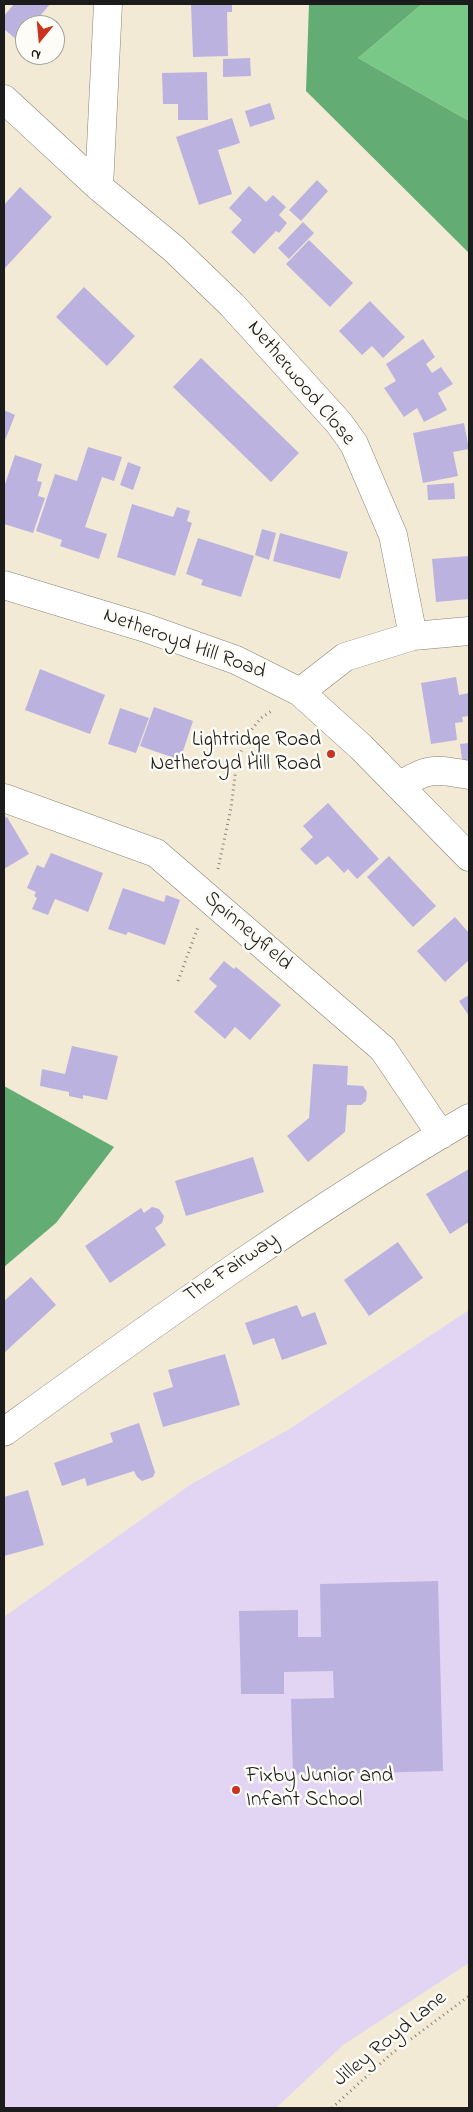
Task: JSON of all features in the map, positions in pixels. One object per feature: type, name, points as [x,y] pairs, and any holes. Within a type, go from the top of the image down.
[{"type":"street","points":[[99,187],[108,4]]},
{"type":"street","name":"Netherwood Close","points":[[4,100],[99,187],[174,249],[232,305],[339,423],[354,444],[393,535],[412,636]]},
{"type":"street","name":"Netheroyd Hill Road","points":[[4,585],[146,628],[236,660],[300,692],[361,747],[469,857]]},
{"type":"street","points":[[300,692],[345,657],[412,636],[469,632]]},
{"type":"street","points":[[399,786],[418,774],[438,769],[469,775]]},
{"type":"street","name":"Spinneyfield","points":[[4,798],[156,853],[383,1049],[441,1134]]},
{"type":"street","name":"The Fairway","points":[[4,1432],[192,1296],[332,1202],[469,1118]]},
{"type":"path","points":[[178,981],[223,854],[236,768],[246,738],[262,718],[300,692]]},
{"type":"path","name":"Jilley Royd Lane","points":[[332,2108],[391,2054],[469,1996]]},
{"type":"shaded area","name":"Fixby Junior and Infant School","points":[[469,1310],[469,1963],[343,2045],[276,2108],[4,2108],[4,1617],[190,1485],[291,1428]]},
{"type":"green space","points":[[309,4],[422,4],[358,58],[469,121],[469,253],[306,91]]},
{"type":"green space","points":[[422,4],[469,4],[469,121],[358,58]]},
{"type":"green space","points":[[4,1086],[114,1147],[56,1223],[4,1267]]},
{"type":"building","points":[[14,4],[50,4],[41,15],[15,15],[15,38],[4,29],[4,16]]},
{"type":"building","points":[[191,4],[232,4],[232,12],[227,12],[228,56],[193,57]]},
{"type":"building","points":[[250,58],[251,76],[223,77],[223,59]]},
{"type":"building","points":[[207,72],[208,120],[178,120],[178,104],[163,104],[162,73]]},
{"type":"building","points":[[270,103],[275,119],[250,127],[245,111]]},
{"type":"building","points":[[232,118],[240,143],[218,150],[232,194],[199,205],[176,137]]},
{"type":"building","points":[[317,180],[328,191],[301,221],[289,210]]},
{"type":"building","points":[[249,186],[266,202],[273,195],[286,207],[279,215],[287,223],[279,233],[276,231],[254,254],[231,232],[242,220],[229,208]]},
{"type":"building","points":[[20,187],[52,217],[5,268],[4,205]]},
{"type":"building","points":[[303,222],[314,233],[289,259],[278,248]]},
{"type":"building","points":[[309,240],[353,283],[330,307],[286,264]]},
{"type":"building","points":[[84,287],[135,336],[107,366],[56,317]]},
{"type":"building","points":[[370,301],[405,337],[383,358],[372,346],[362,355],[339,331]]},
{"type":"building","points":[[423,339],[435,357],[426,364],[432,373],[441,367],[453,384],[438,393],[447,410],[424,422],[417,408],[404,417],[384,388],[396,381],[386,364]]},
{"type":"building","points":[[201,358],[299,453],[271,482],[173,387]]},
{"type":"building","points":[[4,410],[15,415],[4,443]]},
{"type":"building","points":[[464,423],[469,449],[453,452],[458,476],[423,483],[413,433]]},
{"type":"building","points":[[88,447],[122,457],[114,481],[102,477],[85,527],[107,534],[99,559],[60,546],[62,540],[36,531],[55,474],[77,481]]},
{"type":"building","points":[[15,455],[42,464],[37,481],[42,482],[38,496],[45,498],[33,533],[4,524],[4,487]]},
{"type":"building","points":[[128,462],[141,467],[133,490],[120,485]]},
{"type":"building","points":[[454,483],[455,499],[428,500],[427,485]]},
{"type":"building","points":[[132,504],[173,517],[177,507],[190,511],[187,521],[192,523],[175,576],[117,557]]},
{"type":"building","points":[[262,529],[276,533],[269,560],[255,555]]},
{"type":"building","points":[[280,533],[348,552],[340,579],[273,561]]},
{"type":"building","points":[[198,538],[254,556],[241,597],[201,585],[203,580],[186,574]]},
{"type":"building","points":[[469,556],[469,599],[436,602],[432,559]]},
{"type":"building","points":[[40,669],[105,695],[90,734],[25,710]]},
{"type":"building","points":[[456,677],[459,695],[469,693],[469,716],[462,717],[463,722],[455,723],[457,740],[431,744],[421,683]]},
{"type":"building","points":[[154,707],[193,721],[180,760],[140,746]]},
{"type":"building","points":[[120,708],[149,718],[136,753],[108,744]]},
{"type":"building","points":[[469,743],[469,766],[463,767],[460,744]]},
{"type":"building","points":[[328,803],[379,859],[357,879],[348,869],[344,873],[328,856],[316,865],[300,849],[313,837],[303,826]]},
{"type":"building","points":[[7,817],[29,854],[4,869],[4,818]]},
{"type":"building","points":[[51,853],[103,873],[88,912],[55,899],[48,915],[32,909],[37,898],[34,896],[36,892],[27,888],[37,865],[44,868]]},
{"type":"building","points":[[389,856],[436,906],[413,927],[367,877]]},
{"type":"building","points":[[123,888],[164,902],[166,895],[180,900],[165,945],[128,932],[126,935],[108,929]]},
{"type":"building","points":[[455,917],[469,933],[469,960],[445,982],[417,951]]},
{"type":"building","points":[[224,961],[234,969],[236,967],[281,1005],[250,1040],[235,1027],[225,1039],[194,1012],[217,986],[209,979]]},
{"type":"building","points":[[469,995],[469,1016],[459,1001]]},
{"type":"building","points":[[72,1046],[118,1056],[107,1100],[83,1095],[83,1099],[69,1096],[69,1092],[40,1086],[42,1069],[65,1074]]},
{"type":"building","points":[[313,1064],[348,1066],[347,1085],[363,1086],[367,1092],[366,1101],[361,1105],[347,1105],[345,1132],[308,1162],[287,1136],[309,1118]]},
{"type":"building","points":[[253,1157],[264,1192],[186,1216],[175,1181]]},
{"type":"building","points":[[469,1169],[469,1222],[450,1234],[426,1194]]},
{"type":"building","points":[[152,1207],[159,1209],[164,1216],[162,1223],[155,1228],[166,1245],[110,1283],[85,1246],[141,1208],[144,1213]]},
{"type":"building","points":[[398,1242],[423,1278],[369,1316],[344,1280]]},
{"type":"building","points":[[31,1277],[56,1305],[4,1353],[4,1301]]},
{"type":"building","points":[[297,1305],[302,1317],[315,1312],[327,1344],[282,1360],[274,1338],[253,1345],[245,1323]]},
{"type":"building","points":[[225,1354],[240,1405],[163,1427],[153,1393],[173,1387],[168,1370]]},
{"type":"building","points":[[139,1423],[155,1472],[153,1477],[142,1481],[134,1471],[87,1486],[85,1478],[62,1486],[54,1463],[113,1442],[110,1433]]},
{"type":"building","points":[[28,1490],[44,1545],[4,1556],[4,1497]]},
{"type":"building","points":[[438,1581],[443,1771],[293,1775],[291,1699],[334,1698],[333,1671],[284,1672],[284,1694],[241,1694],[239,1611],[298,1610],[298,1637],[321,1637],[320,1584]]},
{"type":"place","name":"Lightridge Road Netheroyd Hill Road","points":[[331,754]]},
{"type":"place","name":"Fixby Junior and Infant School","points":[[236,1790]]}]
